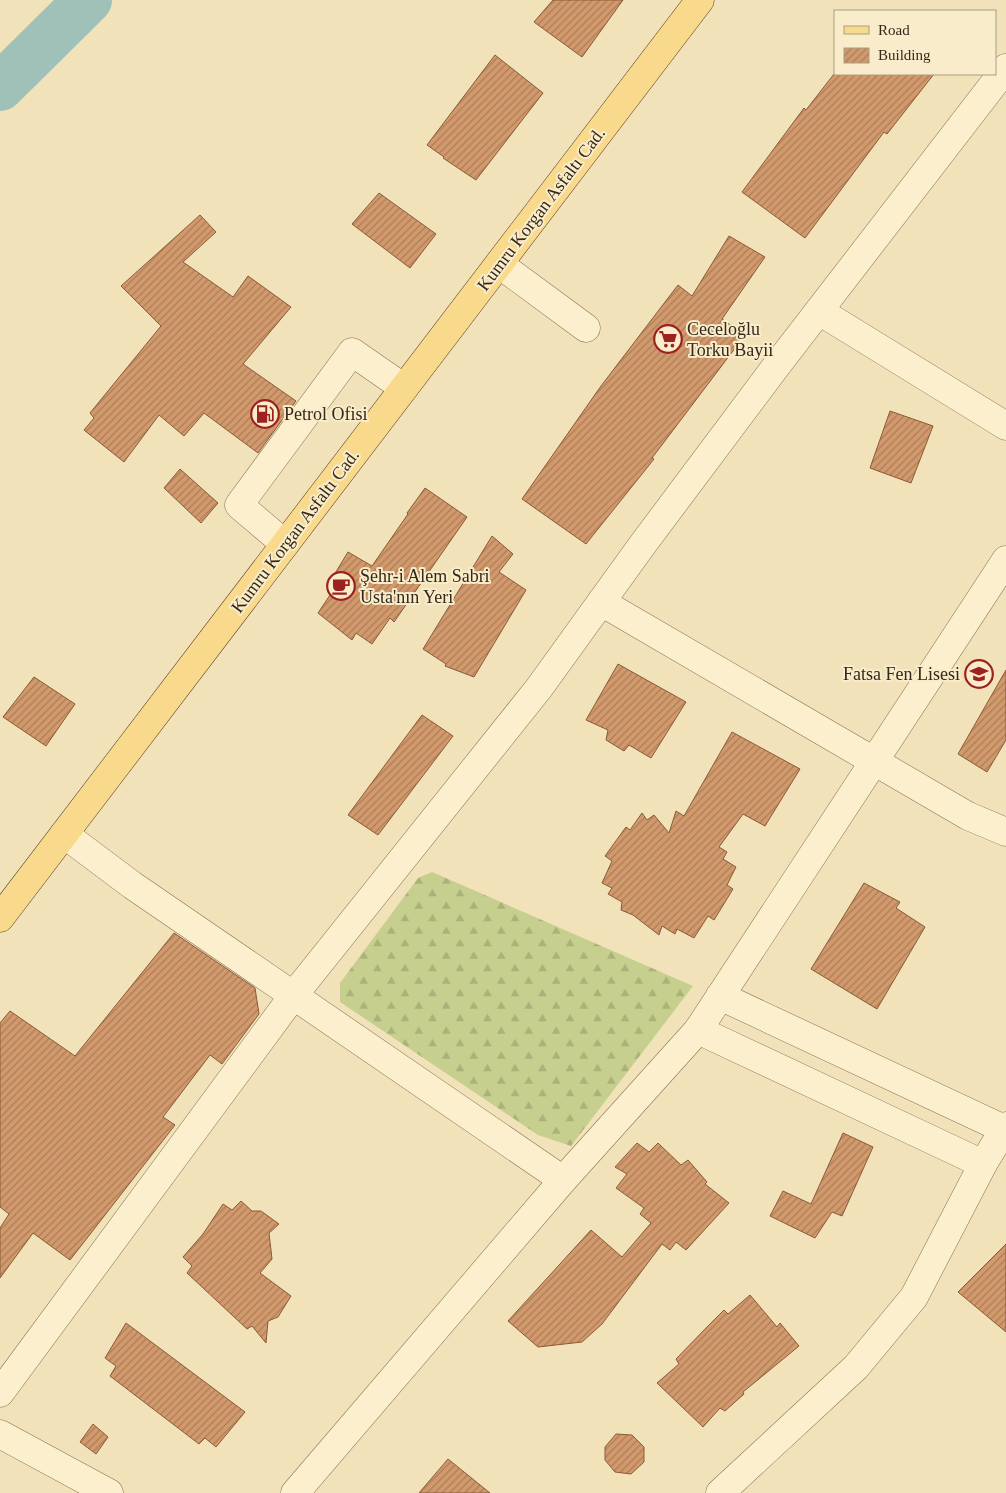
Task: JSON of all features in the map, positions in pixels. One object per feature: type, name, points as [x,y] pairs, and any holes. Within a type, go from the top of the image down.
[{"type":"main road","name":"Kumru Korgan Asfaltı Cad.","points":[[0,918],[700,0]]},
{"type":"street","points":[[0,1393],[293,996],[539,688],[601,602],[819,311],[1006,68]]},
{"type":"street","points":[[499,264],[586,328]]},
{"type":"street","points":[[819,311],[1006,426]]},
{"type":"street","points":[[285,544],[239,505],[352,352],[404,388]]},
{"type":"street","points":[[295,1493],[563,1180],[698,1030],[1006,560]]},
{"type":"street","points":[[601,602],[968,816],[1006,832]]},
{"type":"street","points":[[64,834],[132,886],[563,1180]]},
{"type":"street","points":[[720,996],[1005,1128],[983,1164],[914,1297],[856,1367],[720,1493]]},
{"type":"street","points":[[698,1030],[983,1164]]},
{"type":"street","points":[[0,1434],[109,1493]]},
{"type":"green space","points":[[432,872],[693,986],[571,1146],[538,1135],[340,1002],[340,983],[418,878]]},
{"type":"building","points":[[553,0],[623,0],[582,57],[534,22]]},
{"type":"building","points":[[495,55],[543,93],[476,180],[427,145]]},
{"type":"building","points":[[834,74],[933,75],[887,134],[884,132],[805,238],[742,192],[804,108],[806,110]]},
{"type":"building","points":[[379,193],[436,234],[410,268],[352,224]]},
{"type":"building","points":[[200,215],[216,232],[183,262],[233,297],[248,276],[291,307],[243,364],[296,401],[258,453],[204,413],[184,436],[159,415],[124,462],[84,430],[94,418],[90,413],[161,326],[121,286]]},
{"type":"building","points":[[729,236],[765,257],[722,319],[745,335],[652,458],[654,459],[586,544],[522,499],[601,386],[678,285],[692,296]]},
{"type":"building","points":[[890,411],[933,426],[911,483],[870,468]]},
{"type":"building","points":[[180,469],[218,503],[201,523],[164,488]]},
{"type":"building","points":[[425,488],[467,517],[394,622],[390,618],[372,644],[356,633],[352,640],[318,613],[338,583],[331,580],[348,552],[372,566]]},
{"type":"building","points":[[492,536],[513,554],[499,572],[526,590],[474,677],[445,666],[446,664],[423,649]]},
{"type":"building","points":[[618,664],[686,702],[651,758],[629,745],[624,751],[606,740],[608,730],[586,720]]},
{"type":"building","points":[[1006,670],[1006,740],[987,772],[958,754]]},
{"type":"building","points":[[34,677],[75,704],[46,746],[3,717]]},
{"type":"building","points":[[422,715],[453,736],[378,835],[348,815]]},
{"type":"building","points":[[732,732],[800,769],[765,826],[743,814],[719,847],[727,852],[723,859],[736,867],[727,885],[733,889],[714,920],[708,916],[694,938],[677,929],[675,934],[662,926],[659,935],[633,915],[621,910],[622,902],[608,894],[612,888],[602,883],[612,861],[605,856],[626,827],[630,830],[642,813],[647,820],[654,815],[669,833],[676,811],[684,816]]},
{"type":"building","points":[[864,883],[900,902],[896,908],[925,927],[877,1009],[811,969]]},
{"type":"building","points":[[174,933],[255,988],[259,1014],[222,1064],[210,1055],[163,1117],[175,1125],[70,1260],[33,1233],[0,1278],[0,1228],[9,1214],[0,1207],[0,1023],[10,1011],[75,1056]]},
{"type":"building","points":[[843,1133],[873,1147],[842,1216],[832,1212],[815,1238],[770,1216],[783,1191],[811,1204]]},
{"type":"building","points":[[637,1143],[649,1152],[658,1143],[681,1165],[688,1160],[707,1182],[705,1184],[729,1203],[686,1250],[676,1242],[670,1250],[662,1244],[602,1324],[582,1342],[538,1347],[508,1321],[591,1230],[622,1257],[651,1223],[640,1214],[644,1208],[616,1188],[627,1174],[615,1167]]},
{"type":"building","points":[[241,1201],[252,1211],[261,1211],[279,1224],[269,1233],[272,1259],[260,1273],[291,1296],[278,1317],[268,1321],[266,1343],[252,1326],[247,1329],[187,1273],[192,1266],[183,1257],[203,1234],[223,1204],[232,1210]]},
{"type":"building","points":[[1006,1244],[1006,1332],[958,1292]]},
{"type":"building","points":[[750,1295],[777,1327],[780,1323],[799,1346],[743,1392],[744,1394],[725,1411],[720,1408],[703,1427],[657,1383],[679,1364],[676,1359],[724,1310],[728,1314]]},
{"type":"building","points":[[126,1323],[245,1412],[216,1447],[205,1438],[199,1444],[110,1376],[116,1366],[105,1358]]},
{"type":"building","points":[[93,1424],[108,1437],[96,1454],[80,1442]]},
{"type":"building","points":[[616,1434],[632,1435],[644,1447],[644,1462],[631,1474],[615,1472],[605,1460],[605,1447]]},
{"type":"building","points":[[448,1459],[490,1493],[419,1493]]},
{"type":"waterway","points":[[0,87],[88,0]]},
{"type":"place","name":"Ceceloğlu Torku Bayii","points":[[668,339]]},
{"type":"place","name":"Petrol Ofisi","points":[[265,414]]},
{"type":"place","name":"Şehr-i Alem Sabri Usta'nın Yeri","points":[[341,586]]},
{"type":"place","name":"Fatsa Fen Lisesi","points":[[979,674]]}]
